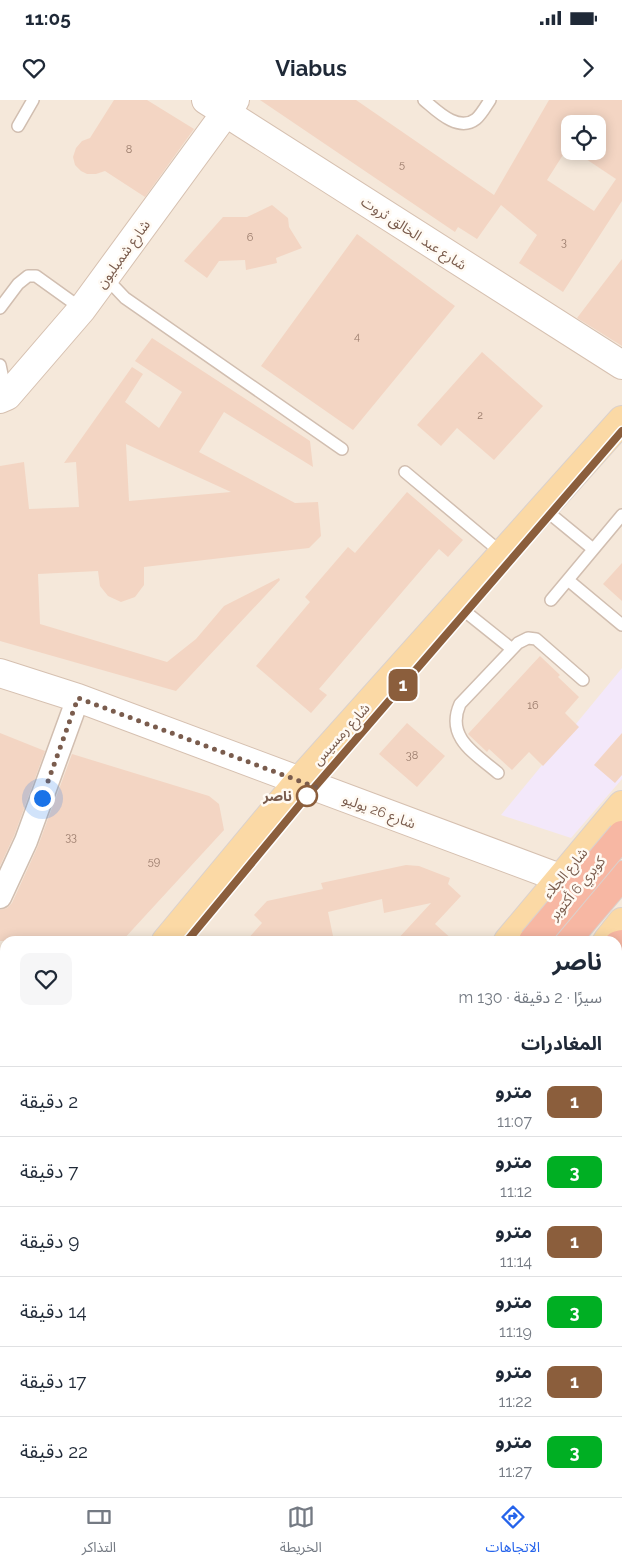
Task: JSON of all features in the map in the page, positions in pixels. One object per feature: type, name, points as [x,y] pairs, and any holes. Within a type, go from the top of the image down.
[{"type":"highway","name":"كوبري 6 أكتوبر","points":[[537,936],[622,835]]},
{"type":"highway","name":"كوبري 6 أكتوبر","points":[[570,936],[622,875]]},
{"type":"main road","name":"شارع رمسيس","points":[[170,936],[300,781],[622,420]]},
{"type":"main road","name":"شارع الجلاء","points":[[512,936],[622,804]]},
{"type":"main road","points":[[611,936],[622,922]]},
{"type":"street","name":"شارع شمبليون","points":[[4,397],[82,309],[106,278],[222,105]]},
{"type":"street","name":"شارع عبد الخالق ثروت","points":[[222,105],[622,365]]},
{"type":"street","name":"شارع 26 يوليو","points":[[0,673],[78,698],[560,878]]},
{"type":"street","points":[[0,897],[26,840],[78,698]]},
{"type":"lane","points":[[18,126],[33,100]]},
{"type":"lane","points":[[424,100],[448,119],[466,123],[476,120],[490,100]]},
{"type":"lane","points":[[0,308],[18,284],[28,276],[36,276],[82,309]]},
{"type":"lane","points":[[106,278],[125,298],[342,449]]},
{"type":"lane","points":[[0,365],[4,397]]},
{"type":"lane","points":[[405,472],[502,554]]},
{"type":"lane","points":[[543,508],[593,549]]},
{"type":"lane","points":[[551,600],[622,515]]},
{"type":"lane","points":[[568,580],[622,625]]},
{"type":"lane","points":[[456,605],[512,649]]},
{"type":"lane","points":[[498,773],[463,743],[454,725],[456,712],[460,704],[518,643],[528,638],[536,639],[584,680]]},
{"type":"shaded area","points":[[0,100],[622,100],[622,936],[0,936]]},
{"type":"shaded area","points":[[622,668],[622,779],[571,838],[501,815]]},
{"type":"building","points":[[114,100],[147,100],[194,129],[145,197],[105,171],[87,174],[75,165],[73,157],[76,148],[82,141],[90,138]]},
{"type":"building","points":[[260,100],[356,100],[494,195],[549,100],[622,100],[622,201],[563,292],[519,263],[537,235],[501,205],[477,239],[458,227],[455,232]],"holes":[[[561,115],[606,115],[606,160],[588,160],[616,179],[594,211],[547,180],[561,158]]]},
{"type":"building","points":[[272,205],[288,218],[289,227],[302,248],[276,258],[277,263],[246,270],[245,260],[219,261],[207,278],[184,261],[223,217],[247,217]]},
{"type":"building","points":[[357,234],[455,306],[353,430],[261,366]]},
{"type":"building","points":[[622,259],[622,346],[577,318]]},
{"type":"building","points":[[152,338],[310,441],[313,467],[224,412],[199,452],[295,503],[318,502],[321,536],[309,548],[144,567],[144,585],[135,597],[121,602],[108,596],[100,586],[98,571],[38,574],[40,624],[167,662],[196,639],[224,606],[279,578],[280,580],[176,691],[0,641],[0,466],[24,462],[29,509],[79,507],[76,462],[64,463],[132,367],[143,374],[125,402],[159,428],[182,392],[135,361]],"holes":[[[126,444],[231,492],[129,501]]]},
{"type":"building","points":[[482,352],[543,406],[494,460],[457,428],[441,446],[417,425]]},
{"type":"building","points":[[407,492],[463,540],[448,557],[439,549],[319,689],[327,695],[311,713],[256,666],[310,602],[305,597],[348,547],[355,553]]},
{"type":"building","points":[[622,563],[622,601],[603,584]]},
{"type":"building","points":[[540,656],[579,697],[565,713],[579,727],[543,766],[529,752],[512,770],[489,749],[487,752],[468,734]]},
{"type":"building","points":[[407,723],[445,756],[417,787],[379,754]]},
{"type":"building","points":[[0,733],[45,751],[14,836],[0,866]]},
{"type":"building","points":[[622,733],[622,775],[615,783],[594,765]]},
{"type":"building","points":[[72,754],[209,796],[219,804],[224,830],[127,936],[0,936],[0,910],[7,908],[12,903],[38,846]]},
{"type":"building","points":[[406,865],[419,866],[450,878],[448,884],[461,896],[435,924],[448,936],[401,936],[431,903],[384,913],[382,899],[328,912],[333,936],[250,936],[262,923],[254,915],[267,901],[323,889],[321,883]]},
{"type":"metro line","name":"1","points":[[191,936],[307,796],[622,431]]},
{"type":"place","name":"ناصر","points":[[307,796]]},
{"type":"route","points":[[42,798],[78,698],[318,788],[307,796]]}]
